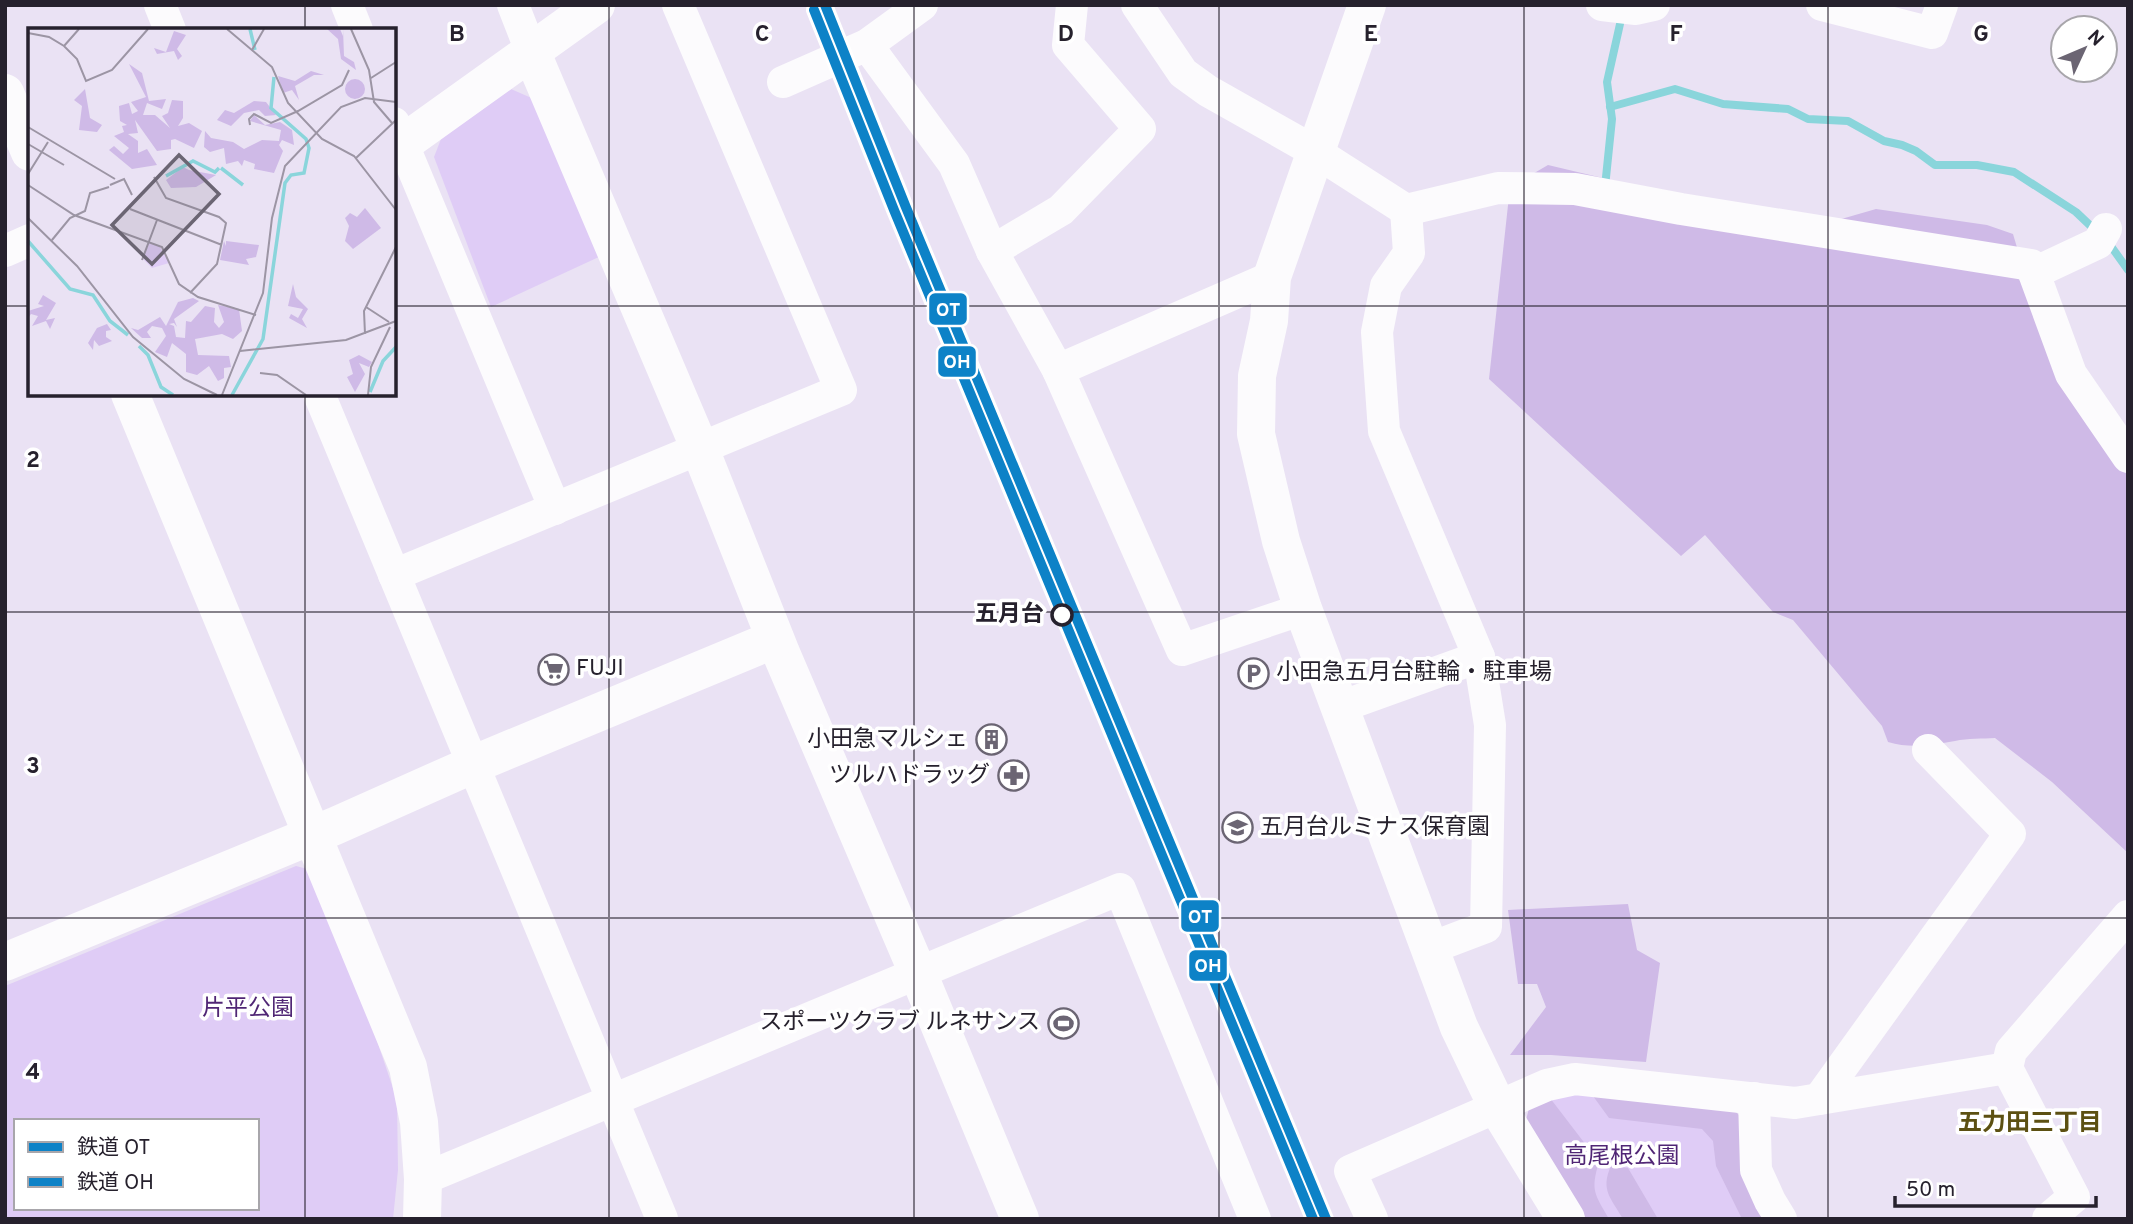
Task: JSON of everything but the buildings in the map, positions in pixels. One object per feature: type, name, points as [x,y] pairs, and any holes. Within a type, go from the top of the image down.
[{"type":"street","points":[[160,5],[169,28]]},
{"type":"street","points":[[347,5],[356,28]]},
{"type":"street","points":[[513,5],[700,449],[775,639],[1020,1219]]},
{"type":"street","points":[[555,509],[397,139],[596,5]]},
{"type":"street","points":[[394,575],[841,390],[678,5]]},
{"type":"street","points":[[783,82],[867,45],[922,5]]},
{"type":"street","points":[[992,251],[1061,210],[1140,129],[1068,45],[1072,5]]},
{"type":"street","points":[[1137,5],[1183,73],[1208,92],[1314,151],[1406,210],[1498,187],[1575,189],[1681,209],[2031,265],[2071,374],[2128,457]]},
{"type":"street","points":[[1367,5],[1272,277],[1269,321],[1257,376],[1256,434],[1281,541],[1303,609],[1428,950],[1459,1027],[1498,1108],[1566,1219]]},
{"type":"street","points":[[1602,5],[1636,9],[1654,5]]},
{"type":"street","points":[[1822,5],[1932,33],[1942,5]]},
{"type":"street","points":[[867,45],[954,164],[992,251],[1058,370],[1182,650],[1303,609]]},
{"type":"street","points":[[5,93],[28,147]]},
{"type":"street","points":[[1406,210],[1409,253],[1386,286],[1377,331],[1384,431],[1479,657],[1490,724],[1486,927],[1428,950]]},
{"type":"street","points":[[2034,273],[2102,236]]},
{"type":"street","points":[[5,251],[28,241]]},
{"type":"street","points":[[1058,370],[1272,277]]},
{"type":"street","points":[[132,396],[408,1067],[419,1122],[424,1179],[422,1219]]},
{"type":"street","points":[[319,396],[662,1219]]},
{"type":"street","points":[[5,962],[775,639]]},
{"type":"street","points":[[1340,707],[1479,657]]},
{"type":"street","points":[[1819,1099],[2010,834],[1927,750]]},
{"type":"street","points":[[424,1179],[1120,890],[1255,1219]]},
{"type":"street","points":[[2048,1219],[2074,1197],[2007,1068],[2011,1051],[2128,916]]},
{"type":"street","points":[[1373,1219],[1350,1171],[1547,1085],[1576,1079],[1795,1103],[2007,1068]]},
{"type":"street","points":[[1754,1098],[1756,1170],[1781,1219]]},
{"type":"green space","points":[[511,89],[536,100],[601,256],[491,307],[434,157],[441,139]]},
{"type":"green space","name":"片平公園","points":[[296,866],[311,870],[349,958],[397,1100],[398,1170],[393,1219],[5,1219],[5,986]]},
{"type":"green space","name":"高尾根公園","points":[[1578,1092],[1732,1108],[1767,1219],[1586,1219],[1529,1108],[1553,1096]]},
{"type":"shaded area","points":[[1548,165],[1824,224],[1876,209],[1987,225],[2013,234],[2063,378],[2128,473],[2128,853],[2052,782],[1995,738],[1965,739],[1922,746],[1888,742],[1882,726],[1793,620],[1773,612],[1705,535],[1681,556],[1489,379],[1510,187]]},
{"type":"shaded area","points":[[1628,904],[1637,950],[1660,963],[1646,1062],[1551,1055],[1510,1055],[1546,1007],[1537,984],[1518,984],[1508,910]]},
{"type":"shaded area","points":[[1593,1096],[1732,1108],[1740,1116],[1767,1219],[1742,1219],[1716,1166],[1713,1141],[1702,1129],[1609,1118]]},
{"type":"shaded area","points":[[1550,1098],[1599,1162],[1595,1192],[1609,1219],[1586,1219],[1526,1120],[1529,1108]]},
{"type":"shaded area","points":[[1611,1166],[1628,1168],[1658,1219],[1623,1219],[1608,1194],[1607,1181]]},
{"type":"waterway","points":[[1605,187],[1612,119],[1607,82],[1620,24]]},
{"type":"waterway","points":[[1610,107],[1675,89],[1723,104],[1788,109],[1808,119],[1848,121],[1884,141],[1916,151],[1935,165],[1977,165],[2014,172],[2076,212],[2096,231]]},
{"type":"waterway","points":[[2108,242],[2128,270]]},
{"type":"rail line","name":"OT","points":[[825,5],[905,205],[1326,1219]]},
{"type":"rail line","name":"OH","points":[[814,10],[894,210],[1313,1219]]},
{"type":"place","name":"五月台","points":[[1062,615]]},
{"type":"place","name":"FUJI","points":[[553,669]]},
{"type":"place","name":"小田急五月台駐輪・駐車場","points":[[1253,673]]},
{"type":"place","name":"小田急マルシェ","points":[[991,740]]},
{"type":"place","name":"ツルハドラッグ","points":[[1013,776]]},
{"type":"place","name":"五月台ルミナス保育園","points":[[1237,828]]},
{"type":"place","name":"スポーツクラブ ルネサンス","points":[[1063,1023]]},
{"type":"district","name":"五力田三丁目","points":[[2030,1124]]}]
